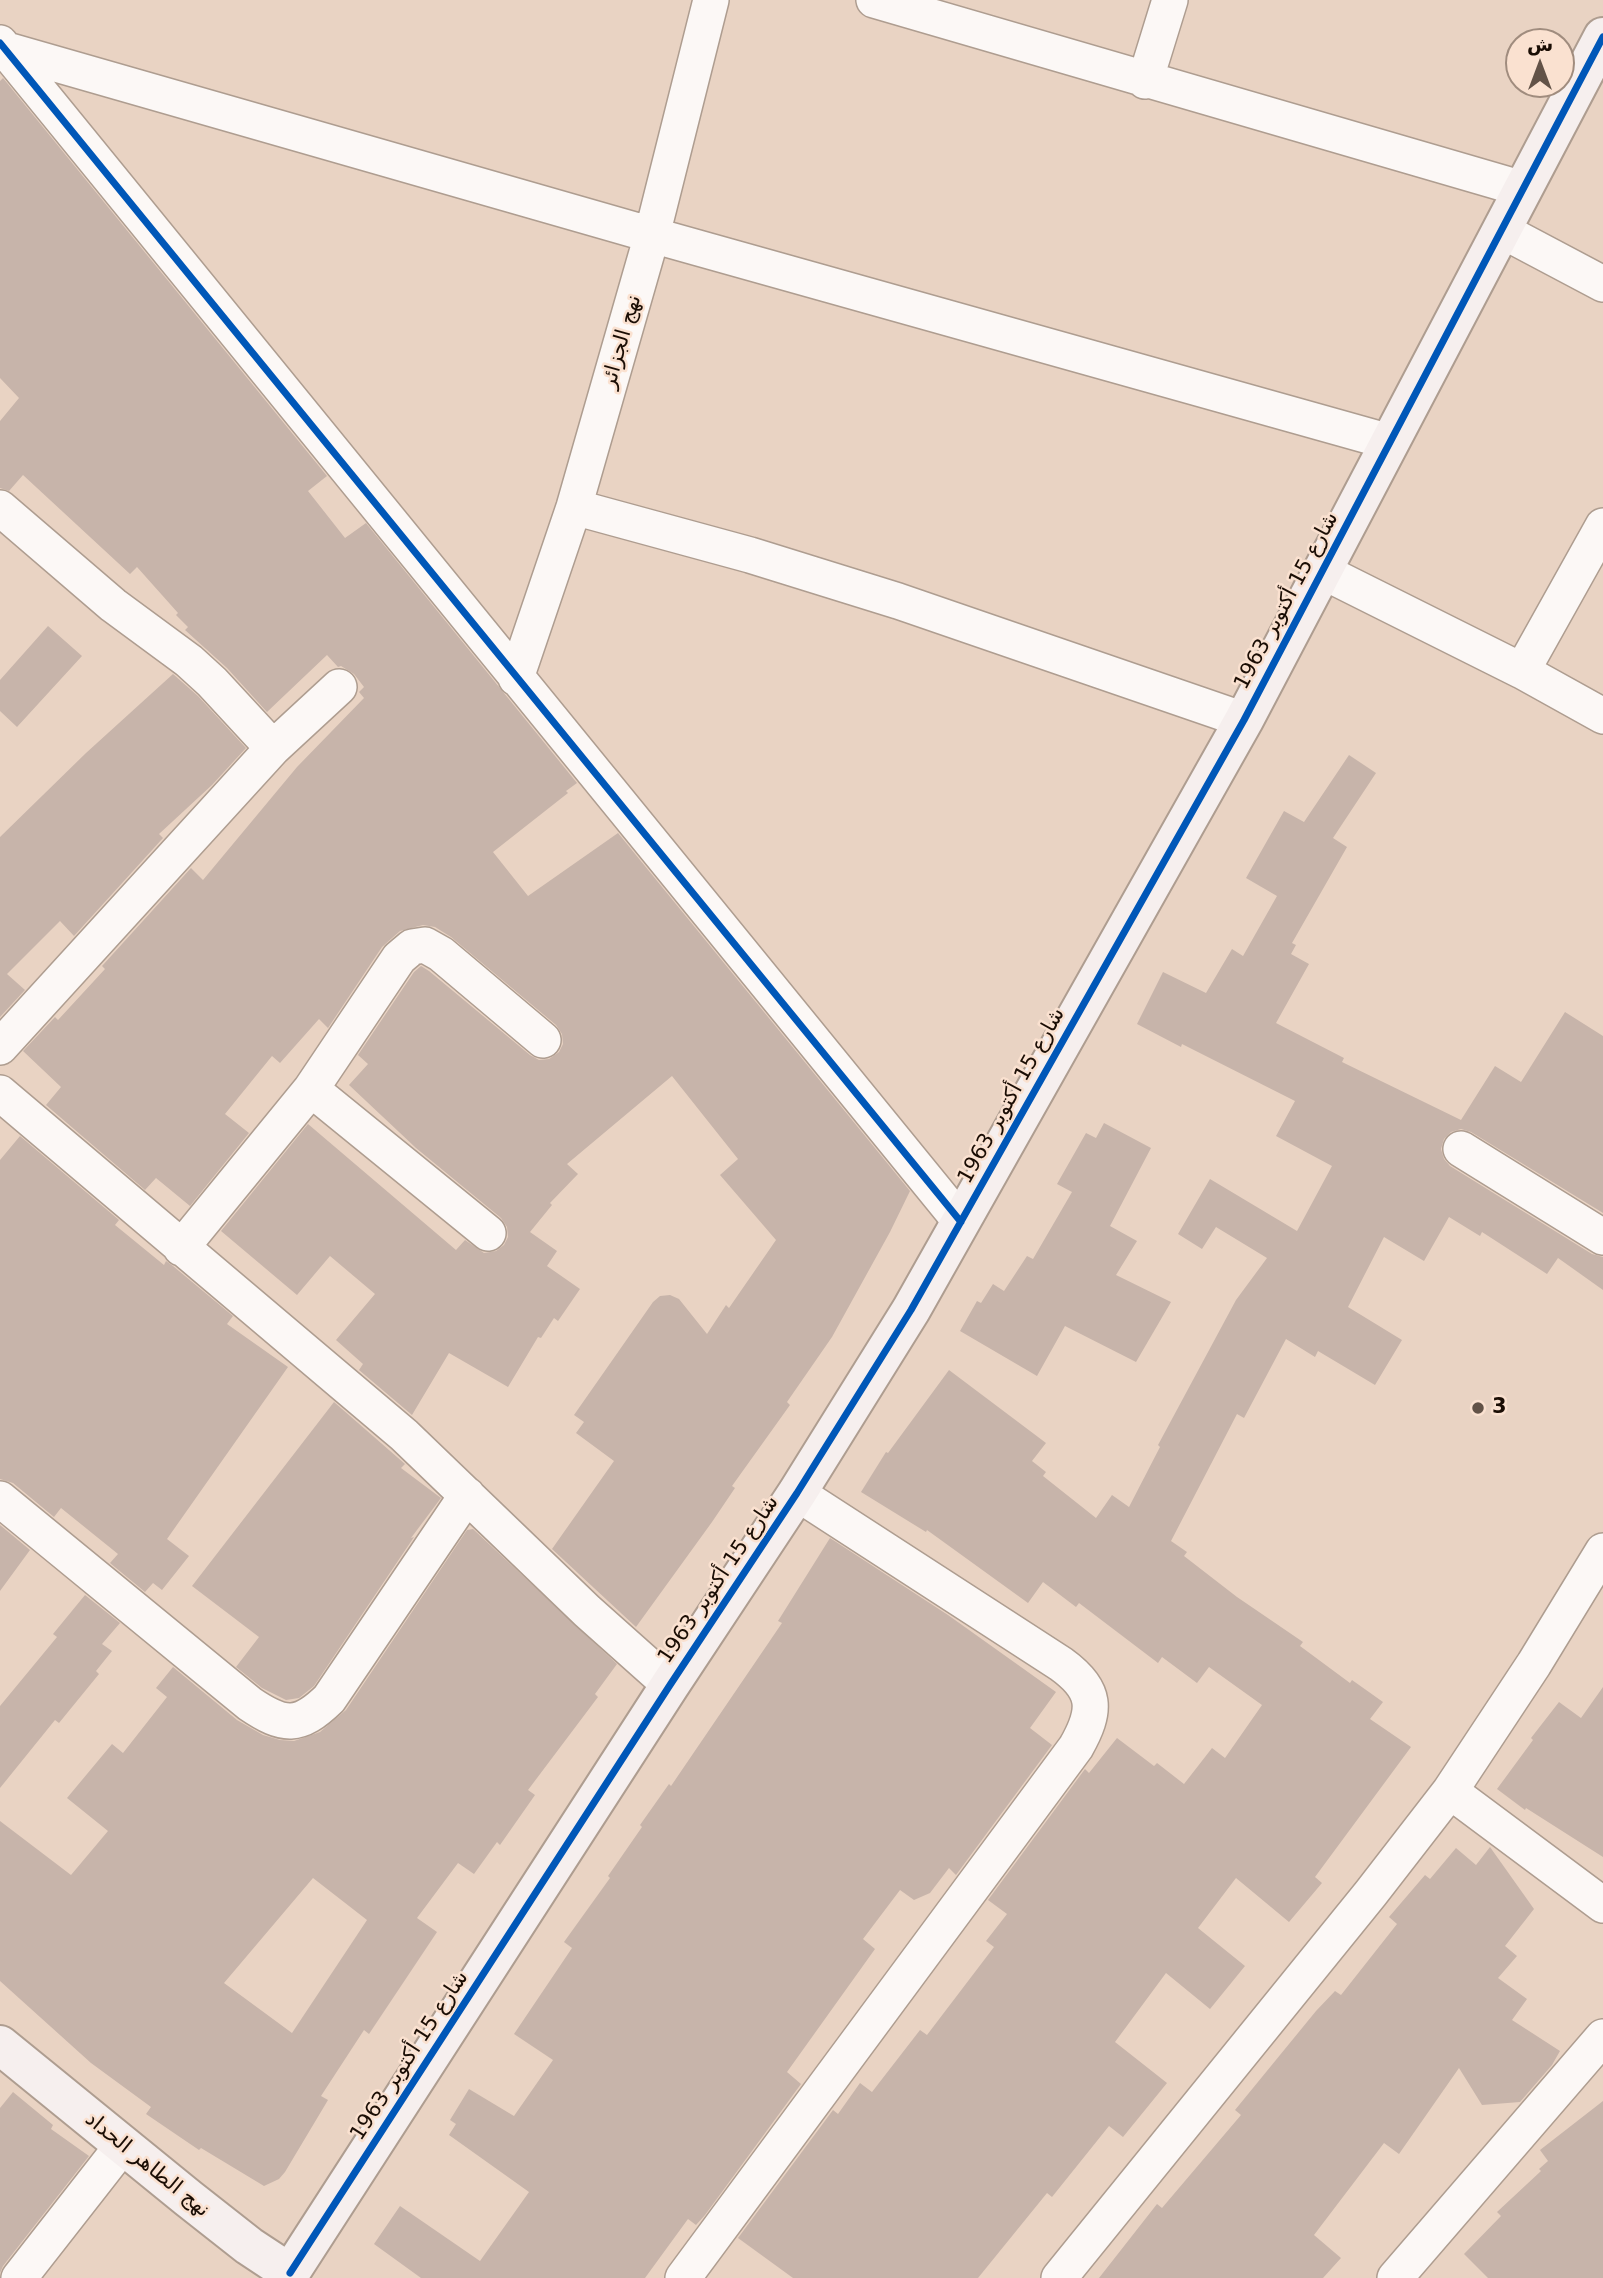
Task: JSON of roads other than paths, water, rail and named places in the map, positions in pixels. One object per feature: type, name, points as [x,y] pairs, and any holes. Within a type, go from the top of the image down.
[{"type":"street","name":"نهج الجزائر","points":[[516,678],[574,507],[652,236],[711,0]]},
{"type":"street","points":[[874,0],[1522,189]]},
{"type":"street","points":[[1145,81],[1170,0]]},
{"type":"street","name":"شارع 15 أكتوبر 1963","points":[[294,2275],[670,1685],[797,1493],[911,1310],[1244,720],[1603,37]]},
{"type":"street","points":[[4,47],[652,236],[1390,442]]},
{"type":"street","points":[[4,47],[961,1222]]},
{"type":"street","points":[[1501,230],[1603,284]]},
{"type":"street","points":[[574,507],[750,555],[898,601],[1244,720]]},
{"type":"street","points":[[0,508],[113,605],[212,681],[273,748]]},
{"type":"street","points":[[1522,671],[1603,526]]},
{"type":"street","points":[[1322,571],[1522,671],[1603,716]]},
{"type":"street","points":[[0,1047],[273,748],[339,687]]},
{"type":"street","points":[[181,1248],[311,1089],[399,958],[418,945],[431,947],[441,954],[543,1040]]},
{"type":"street","points":[[311,1089],[488,1233]]},
{"type":"street","points":[[0,1093],[404,1435],[587,1611],[670,1685]]},
{"type":"street","points":[[1461,1149],[1603,1237]]},
{"type":"street","points":[[683,2278],[1076,1747],[1087,1727],[1092,1706],[1087,1690],[1076,1675],[1061,1664],[797,1493]]},
{"type":"street","points":[[0,1499],[250,1704],[272,1719],[292,1721],[313,1715],[329,1699],[467,1495]]},
{"type":"street","points":[[1059,2278],[1371,1894],[1450,1791],[1534,1664],[1603,1551]]},
{"type":"street","points":[[1450,1791],[1603,1905]]},
{"type":"street","points":[[1395,2278],[1603,2037]]},
{"type":"street","name":"نهج الطاهر الحداد","points":[[0,2045],[249,2246],[294,2275]]},
{"type":"street","points":[[19,2278],[123,2145]]},
{"type":"place","name":"3","points":[[1478,1408]]}]
